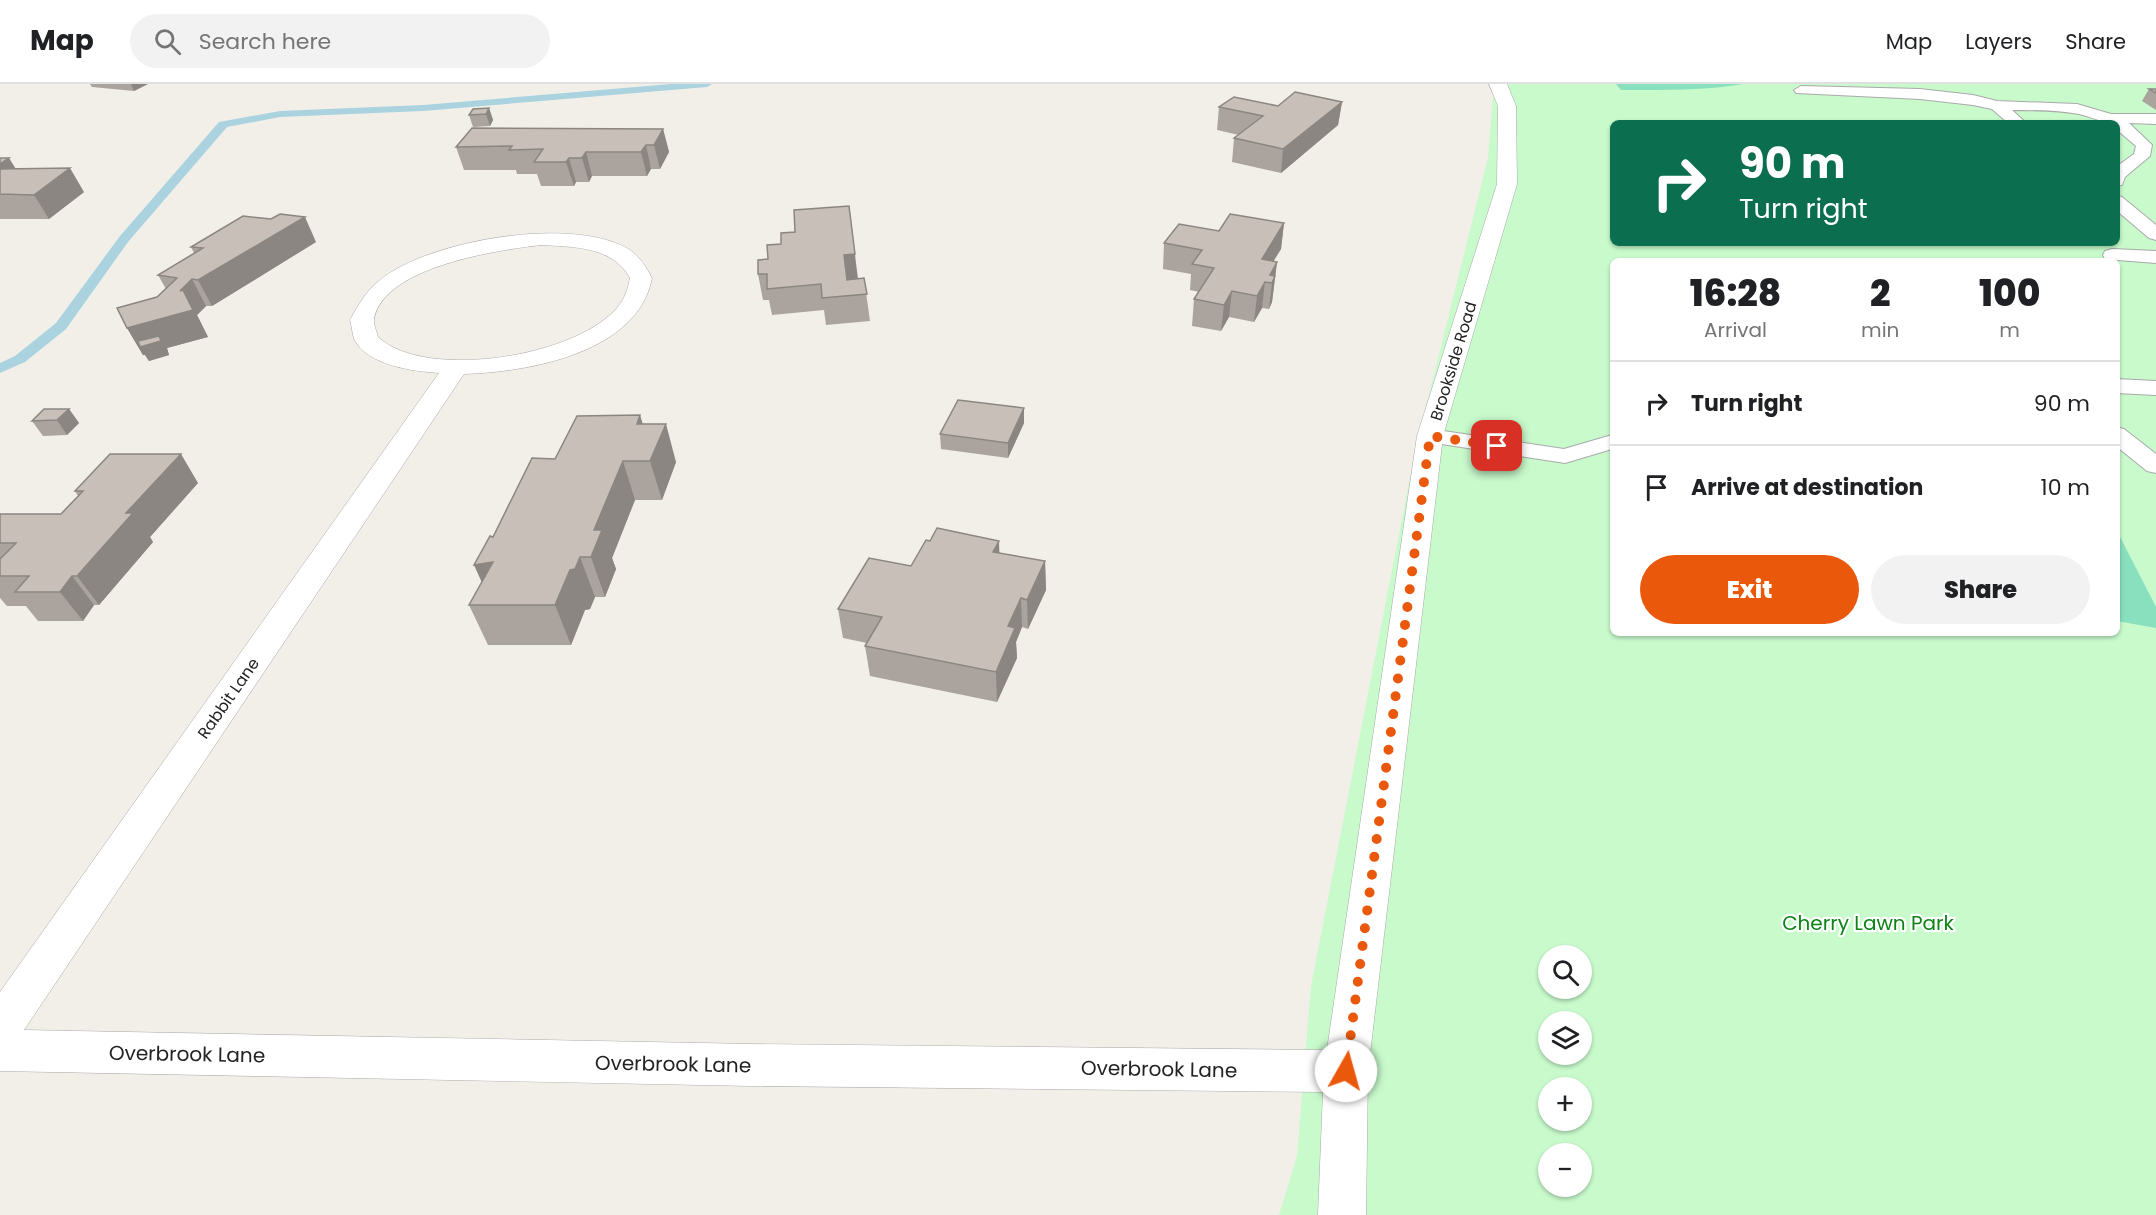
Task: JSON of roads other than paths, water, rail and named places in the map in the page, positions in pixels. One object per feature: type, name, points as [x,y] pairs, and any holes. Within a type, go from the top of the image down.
[{"type":"street","name":"Brookside Road","points":[[1342,1215],[1346,1071],[1430,436],[1507,184],[1507,106],[1498,84]]},
{"type":"street","points":[[541,239],[578,241],[609,249],[631,261],[641,278],[638,297],[621,318],[590,338],[550,354],[503,364],[456,368],[415,364],[384,354],[367,338],[362,320],[373,300],[394,280],[425,264],[462,251],[541,239]]},
{"type":"street","name":"Rabbit Lane","points":[[0,1028],[456,368]]},
{"type":"street","name":"Overbrook Lane","points":[[0,1050],[752,1065],[1346,1071]]},
{"type":"lane","points":[[1801,90],[1920,94],[1973,100],[1997,106],[2033,105],[2085,111],[2112,118],[2156,119]]},
{"type":"lane","points":[[1997,106],[2014,120]]},
{"type":"lane","points":[[2120,123],[2134,131],[2144,145],[2142,156],[2120,173]]},
{"type":"lane","points":[[2120,204],[2156,234]]},
{"type":"lane","points":[[2112,255],[2156,257]]},
{"type":"lane","points":[[2120,386],[2156,388]]},
{"type":"lane","points":[[1430,436],[1565,456],[1610,443]]},
{"type":"lane","points":[[2120,437],[2156,466]]},
{"type":"waterway","points":[[0,369],[20,359],[61,326],[124,239],[223,124],[280,114],[423,108],[707,84]]},
{"type":"park label","name":"Cherry Lawn Park","points":[[1868,923]]}]
